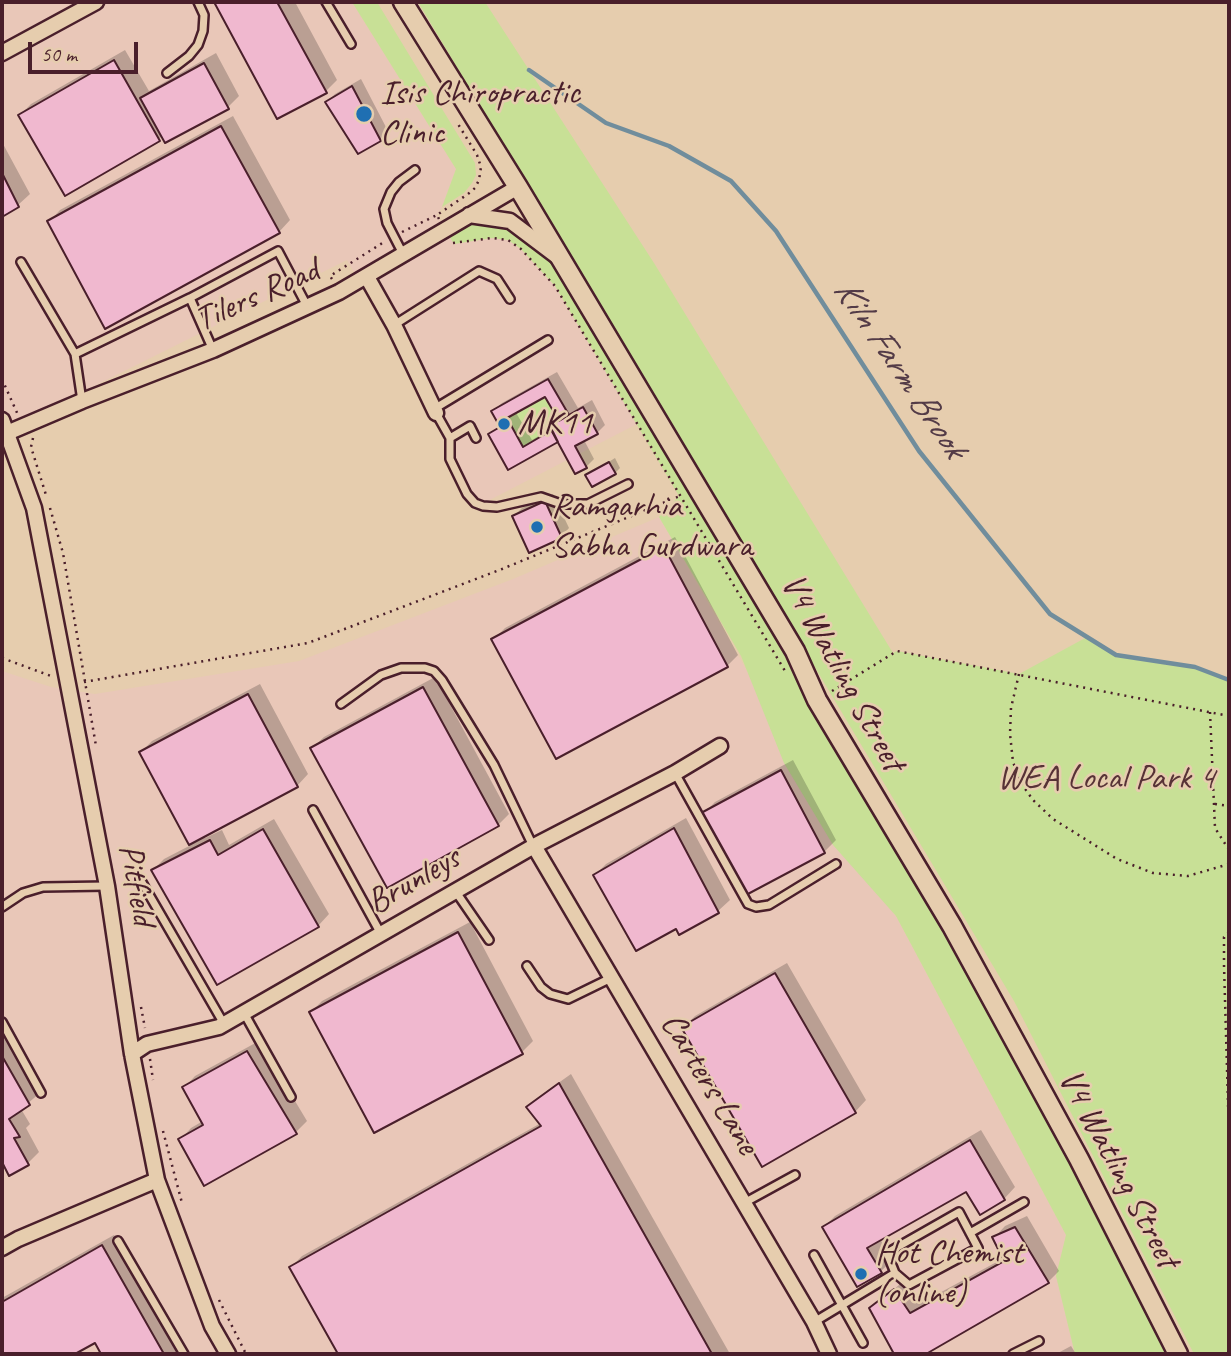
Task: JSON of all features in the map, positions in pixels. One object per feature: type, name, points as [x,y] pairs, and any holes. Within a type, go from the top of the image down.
[{"type":"street","points":[[2,53],[96,2]]},
{"type":"street","name":"V4 Watling Street","points":[[403,2],[518,187],[788,639],[817,700],[959,938],[1079,1160],[1178,1354]]},
{"type":"street","name":"Tilers Road","points":[[5,426],[82,401],[213,350],[307,307],[367,277],[518,187]]},
{"type":"street","points":[[469,215],[510,221],[560,259]]},
{"type":"street","points":[[367,277],[394,325],[435,411]]},
{"type":"street","name":"Pitfield","points":[[5,426],[34,508],[107,886],[132,1054],[157,1180],[224,1353]]},
{"type":"street","name":"Brunleys","points":[[132,1054],[147,1044],[224,1024],[534,846],[675,773],[720,746]]},
{"type":"street","name":"Carters Lane","points":[[534,846],[814,1322],[829,1354]]},
{"type":"street","points":[[2,1248],[157,1180]]},
{"type":"lane","points":[[167,73],[189,56],[198,45],[203,31],[204,15],[198,2]]},
{"type":"lane","points":[[327,2],[351,44]]},
{"type":"lane","points":[[403,255],[393,237],[384,209],[398,182],[415,170]]},
{"type":"lane","points":[[75,354],[278,251],[307,307]]},
{"type":"lane","points":[[21,262],[75,354],[82,401]]},
{"type":"lane","points":[[394,325],[479,271],[497,279],[510,299]]},
{"type":"lane","points":[[190,298],[213,350]]},
{"type":"lane","points":[[548,340],[435,411],[450,438],[450,459],[467,494],[475,503],[483,506],[497,507],[541,497],[561,504],[588,504],[628,484]]},
{"type":"lane","points":[[450,438],[470,426],[476,438]]},
{"type":"lane","points":[[341,704],[381,675],[401,668],[425,668],[434,671],[494,765],[534,846]]},
{"type":"lane","points":[[675,773],[748,904],[756,907],[769,905],[836,864]]},
{"type":"lane","points":[[313,810],[381,934]]},
{"type":"lane","points":[[140,879],[224,1024]]},
{"type":"lane","points":[[2,907],[23,893],[43,887],[107,886]]},
{"type":"lane","points":[[456,891],[489,940]]},
{"type":"lane","points":[[527,966],[541,987],[550,994],[568,999],[611,978]]},
{"type":"lane","points":[[243,1012],[291,1097]]},
{"type":"lane","points":[[2,1022],[41,1093]]},
{"type":"lane","points":[[744,1203],[795,1175]]},
{"type":"lane","points":[[970,1233],[1024,1202]]},
{"type":"lane","points":[[959,1212],[978,1248],[909,1285],[895,1273],[887,1253],[959,1212]]},
{"type":"lane","points":[[118,1241],[184,1354]]},
{"type":"lane","points":[[814,1255],[863,1343]]},
{"type":"lane","points":[[814,1322],[895,1273]]},
{"type":"lane","points":[[1013,1354],[1039,1341]]},
{"type":"path","points":[[339,292],[330,276],[393,237],[437,215]]},
{"type":"path","points":[[39,431],[32,440],[31,447],[63,553],[96,746]]},
{"type":"path","points":[[2,658],[69,683],[308,643],[502,569],[680,496],[785,672]]},
{"type":"path","points":[[817,700],[897,651],[1229,716]]},
{"type":"path","points":[[1019,674],[1011,721],[1013,762],[1027,792],[1053,819],[1117,859],[1153,873],[1188,876],[1229,864]]},
{"type":"path","points":[[1210,712],[1217,833],[1229,850]]},
{"type":"path","points":[[1214,804],[1229,806]]},
{"type":"path","points":[[1229,932],[1224,937],[1229,1138]]},
{"type":"path","points":[[140,1003],[154,1084]]},
{"type":"path","points":[[162,1124],[185,1212]]},
{"type":"path","points":[[215,1293],[246,1354]]},
{"type":"shaded area","points":[[2,2],[352,2],[456,169],[437,215],[454,244],[492,238],[508,240],[521,249],[555,286],[637,424],[478,506],[444,432],[347,260],[2,432]]},
{"type":"shaded area","points":[[659,517],[763,699],[896,916],[1066,1235],[1056,1276],[1075,1354],[2,1354],[2,671],[51,687],[95,694],[299,661],[513,579]]},
{"type":"green space","points":[[352,2],[377,2],[475,163],[476,175],[472,183],[464,193],[442,207],[456,169]]},
{"type":"green space","name":"WEA Local Park 4","points":[[418,2],[485,2],[654,263],[893,653],[897,651],[1019,674],[1087,637],[1117,655],[1195,667],[1229,681],[1229,1354],[1194,1354],[1014,1001]]},
{"type":"green space","points":[[469,215],[510,221],[560,259],[952,926],[1178,1354],[1075,1354],[1056,1276],[1066,1235],[896,916],[833,845],[784,763],[741,656],[659,517],[679,496],[555,286],[521,249],[508,240],[492,238],[454,244],[445,229]]},
{"type":"green space","points":[[545,397],[559,421],[552,430],[523,447],[507,418]]},
{"type":"building","points":[[214,2],[277,2],[327,93],[277,119]]},
{"type":"building","points":[[114,60],[160,141],[65,196],[18,115]]},
{"type":"building","points":[[204,63],[229,109],[165,143],[140,98]]},
{"type":"building","points":[[352,86],[381,141],[358,154],[325,102]]},
{"type":"building","points":[[221,126],[280,233],[105,329],[47,221]]},
{"type":"building","points":[[2,173],[19,207],[2,217]]},
{"type":"building","name":"MK11","points":[[548,379],[569,415],[559,421],[545,397],[507,418],[523,447],[552,430],[558,442],[508,470],[488,434],[500,427],[491,411]]},
{"type":"building","points":[[583,407],[598,434],[575,446],[587,468],[575,474],[549,426]]},
{"type":"building","name":"Ramgarhia Sabha Gurdwara","points":[[609,462],[616,474],[592,487],[585,475]]},
{"type":"building","name":"Ramgarhia Sabha Gurdwara","points":[[545,501],[562,538],[529,553],[512,516]]},
{"type":"building","points":[[664,547],[728,667],[556,759],[491,639]]},
{"type":"building","points":[[423,687],[499,826],[387,888],[310,748]]},
{"type":"building","points":[[248,694],[298,787],[189,845],[139,752]]},
{"type":"building","points":[[781,770],[825,853],[746,895],[701,813]]},
{"type":"building","points":[[674,828],[719,913],[679,935],[676,929],[636,951],[593,875]]},
{"type":"building","points":[[263,829],[319,927],[217,985],[151,870],[210,840],[218,855]]},
{"type":"building","points":[[458,932],[523,1054],[374,1133],[309,1012]]},
{"type":"building","points":[[775,973],[856,1113],[762,1167],[681,1027]]},
{"type":"building","points":[[247,1051],[297,1134],[204,1186],[178,1139],[203,1125],[182,1087]]},
{"type":"building","points":[[2,1056],[30,1105],[9,1119],[20,1137],[14,1138],[29,1165],[9,1176],[2,1162]]},
{"type":"building","points":[[559,1083],[712,1354],[338,1354],[289,1267],[541,1126],[526,1107]]},
{"type":"building","points":[[970,1140],[1005,1200],[980,1215],[966,1192],[867,1248],[882,1273],[857,1287],[822,1227]]},
{"type":"building","points":[[1015,1227],[1049,1283],[926,1354],[894,1354],[869,1308],[894,1289],[910,1313],[1004,1261],[992,1237]]},
{"type":"building","points":[[102,1245],[164,1354],[101,1354],[95,1343],[75,1354],[2,1354],[2,1302]]},
{"type":"waterway","name":"Kiln Farm Brook","points":[[529,70],[606,123],[669,146],[731,181],[776,231],[919,451],[1050,614],[1116,655],[1195,667],[1229,680]]},
{"type":"place","name":"Isis Chiropractic Clinic","points":[[364,114]]},
{"type":"place","name":"MK11","points":[[504,424]]},
{"type":"place","name":"Ramgarhia Sabha Gurdwara","points":[[537,527]]},
{"type":"place","name":"Hot Chemist (online)","points":[[861,1274]]}]
